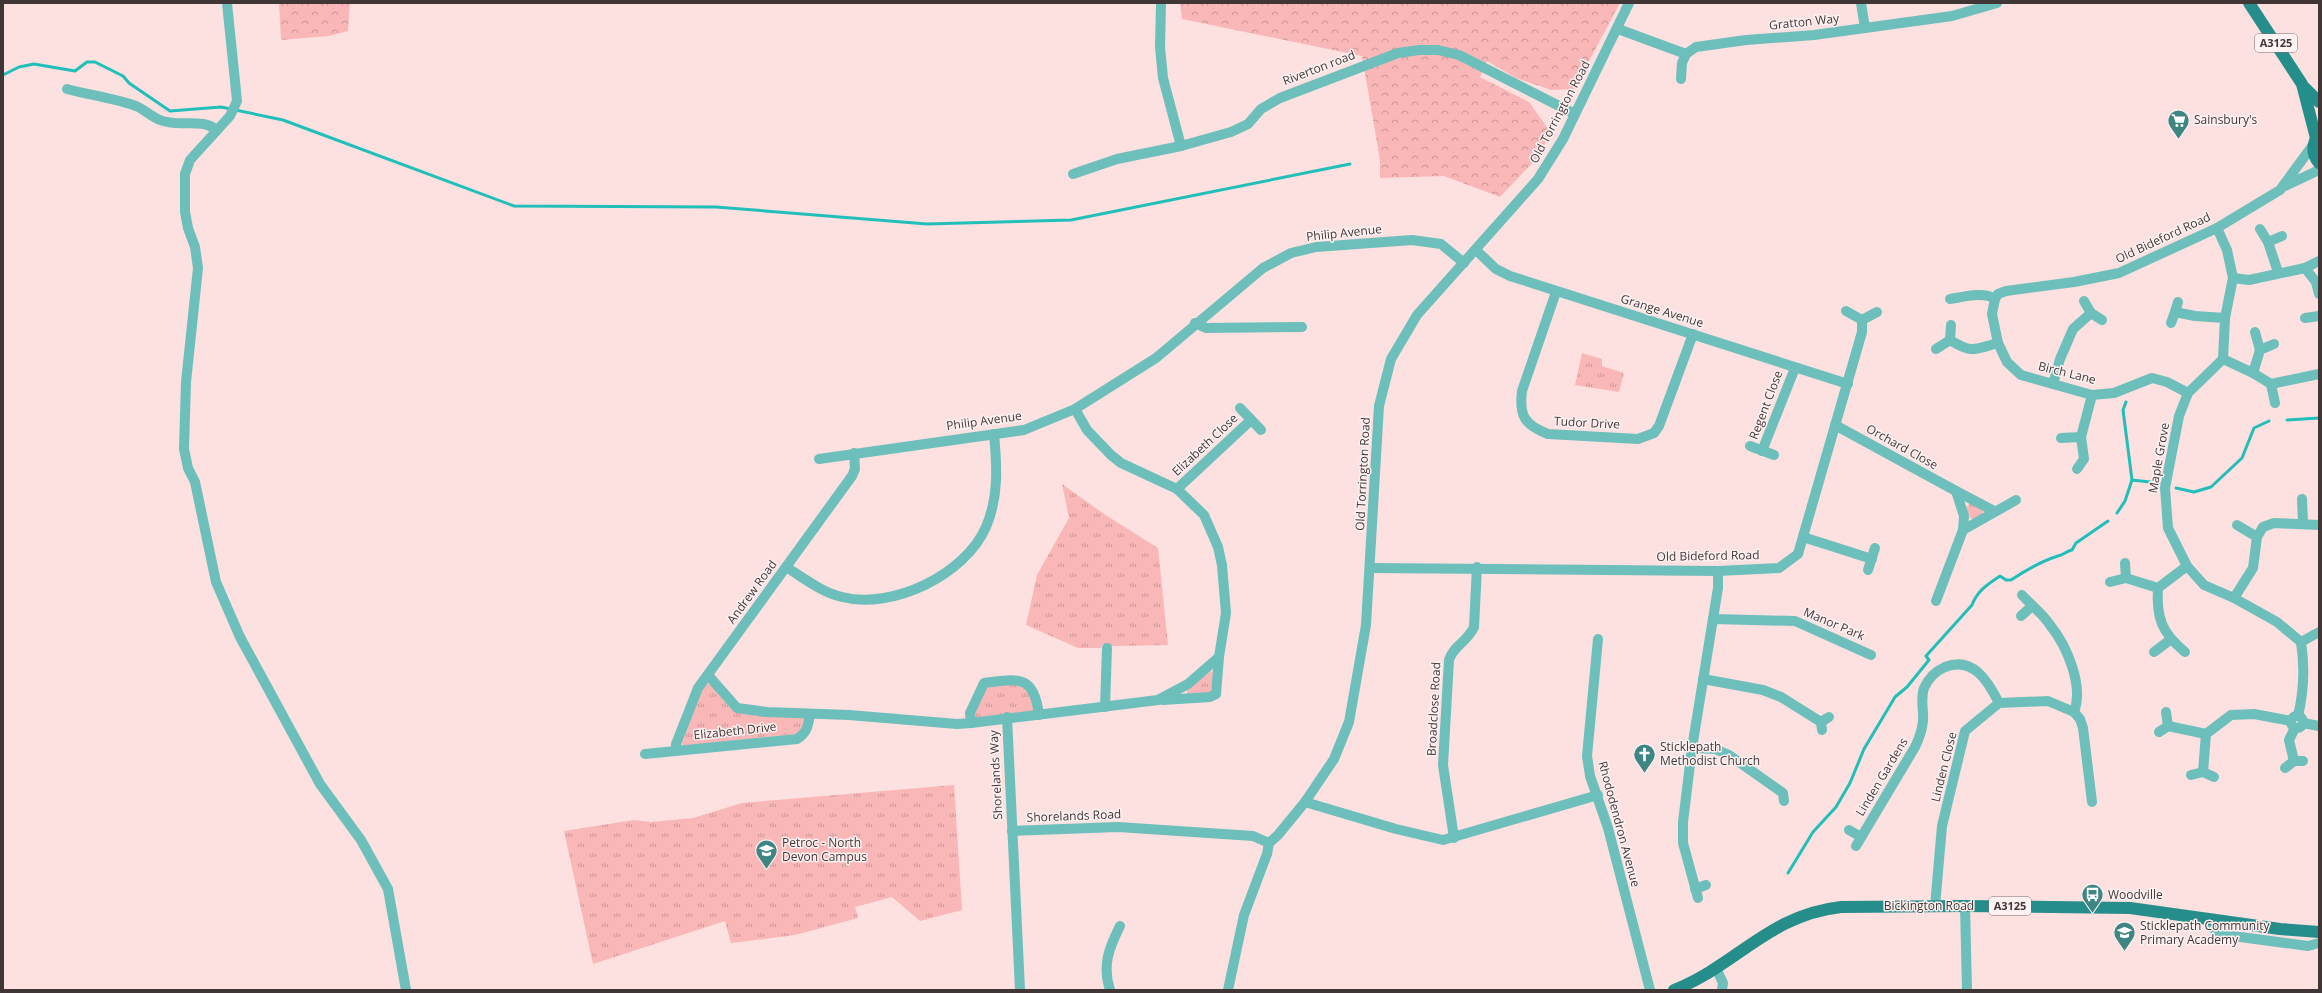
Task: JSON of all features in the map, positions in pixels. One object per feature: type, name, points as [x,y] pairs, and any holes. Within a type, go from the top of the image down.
[{"type":"main road","name":"A3125","points":[[2249,3],[2302,84],[2319,102]]},
{"type":"main road","name":"A3125","points":[[2302,84],[2316,139],[2314,154],[2319,163]]},
{"type":"main road","name":"Bickington Road","points":[[1674,990],[1716,968],[1765,933],[1802,915],[1824,909],[1935,906],[2130,908],[2319,932]]},
{"type":"street","points":[[227,3],[237,100],[230,116],[190,160],[185,174],[185,212],[188,228],[195,247],[198,268],[186,382],[184,449],[188,468],[195,482],[216,582],[240,637],[320,784],[361,840],[388,889],[406,990]]},
{"type":"street","points":[[1161,3],[1160,47],[1163,78],[1181,146]]},
{"type":"street","name":"Old Torrington Road","points":[[1228,990],[1244,915],[1267,854],[1269,843],[1278,835],[1305,802],[1334,759],[1349,722],[1366,624],[1371,568],[1379,406],[1388,367],[1405,331],[1417,315],[1538,179],[1554,156],[1618,29],[1629,3]]},
{"type":"street","points":[[1861,3],[1865,28]]},
{"type":"street","name":"Gratton Way","points":[[1686,54],[1696,47],[1865,28],[1952,16],[1997,3]]},
{"type":"street","points":[[1618,29],[1686,54],[1682,63],[1681,79]]},
{"type":"street","name":"Riverton road","points":[[1074,174],[1117,159],[1181,146],[1231,132],[1248,124],[1261,109],[1280,98],[1391,55],[1418,50],[1438,50],[1458,55],[1575,114]]},
{"type":"street","points":[[67,89],[120,101],[137,107],[160,120],[196,122],[208,125],[217,130]]},
{"type":"street","name":"Old Bideford Road","points":[[2285,186],[2316,139]]},
{"type":"street","name":"Old Bideford Road","points":[[1995,299],[1998,294],[2006,291],[2074,282],[2119,273],[2217,228],[2285,186],[2319,170]]},
{"type":"street","points":[[2217,228],[2227,250],[2233,278],[2225,318],[2223,359],[2253,372],[2271,384],[2275,403]]},
{"type":"street","points":[[2260,229],[2268,242],[2278,272]]},
{"type":"street","points":[[2268,242],[2282,236]]},
{"type":"street","name":"Philip Avenue","points":[[819,459],[1024,430],[1075,409],[1156,358],[1263,268],[1291,254],[1316,247],[1412,240],[1432,241],[1450,250],[1464,263]]},
{"type":"street","name":"Grange Avenue","points":[[1476,250],[1496,269],[1510,276],[1556,292],[1848,384]]},
{"type":"street","points":[[2233,278],[2249,280],[2278,272],[2305,268],[2319,262]]},
{"type":"street","points":[[2305,268],[2316,282],[2319,294]]},
{"type":"street","name":"Tudor Drive","points":[[1556,292],[1522,390],[1520,405],[1526,422],[1535,429],[1548,434],[1638,439],[1654,433],[1659,426],[1693,334]]},
{"type":"street","points":[[1950,299],[1991,296],[1995,299]]},
{"type":"street","name":"Birch Lane","points":[[1995,299],[1992,314],[1998,343],[2011,367],[2021,375],[2092,395],[2114,394],[2152,378],[2167,382],[2188,393]]},
{"type":"street","points":[[2084,301],[2091,314],[2102,320]]},
{"type":"street","points":[[2171,323],[2177,307],[2195,316],[2225,318]]},
{"type":"street","points":[[1846,311],[1862,320],[1877,312]]},
{"type":"street","points":[[2052,384],[2060,359],[2073,329],[2091,314]]},
{"type":"street","points":[[2305,318],[2319,316]]},
{"type":"street","name":"Old Bideford Road","points":[[1371,568],[1478,567],[1718,570],[1779,568],[1798,554],[1848,384],[1862,332],[1862,320]]},
{"type":"street","points":[[1196,323],[1206,328],[1302,327]]},
{"type":"street","points":[[1950,340],[1951,325]]},
{"type":"street","points":[[2253,372],[2260,350],[2255,332]]},
{"type":"street","points":[[1950,340],[1963,349],[1970,350],[1998,343]]},
{"type":"street","points":[[1936,349],[1950,340]]},
{"type":"street","points":[[2260,350],[2274,344]]},
{"type":"street","name":"Maple Grove","points":[[2223,359],[2188,393],[2179,416],[2165,488],[2168,528],[2187,566],[2204,585],[2234,598],[2277,622],[2301,642]]},
{"type":"street","name":"Regent Close","points":[[1762,451],[1794,368]]},
{"type":"street","points":[[2271,384],[2319,374]]},
{"type":"street","points":[[2077,469],[2084,459],[2081,437],[2092,395]]},
{"type":"street","name":"Elizabeth Close","points":[[1240,408],[1261,430]]},
{"type":"street","name":"Elizabeth Drive","points":[[708,675],[736,708],[957,724],[1158,700],[1214,696],[1216,692],[1219,658],[1226,613],[1218,548],[1204,515],[1177,489],[1121,463],[1111,455],[1087,430],[1075,409]]},
{"type":"street","name":"Elizabeth Close","points":[[1177,489],[1250,420]]},
{"type":"street","name":"Orchard Close","points":[[1835,425],[1994,511]]},
{"type":"street","points":[[786,567],[821,590],[859,600],[888,597],[908,592],[936,579],[971,549],[985,528],[996,488],[997,461],[994,434]]},
{"type":"street","points":[[2061,438],[2081,437]]},
{"type":"street","points":[[1750,446],[1774,455]]},
{"type":"street","name":"Andrew Road","points":[[676,750],[676,744],[698,688],[852,476],[855,469],[854,453]]},
{"type":"street","points":[[1936,601],[1964,530],[1964,516],[1956,491]]},
{"type":"street","points":[[2302,499],[2303,524]]},
{"type":"street","points":[[1964,530],[1994,511],[2016,500]]},
{"type":"street","points":[[2234,598],[2253,568],[2257,537],[2263,527],[2274,523],[2319,525]]},
{"type":"street","points":[[2236,525],[2257,537]]},
{"type":"street","points":[[1803,537],[1872,559]]},
{"type":"street","points":[[1868,570],[1875,548]]},
{"type":"street","points":[[2125,563],[2126,578]]},
{"type":"street","points":[[2158,588],[2187,566]]},
{"type":"street","name":"Broadclose Road","points":[[1454,838],[1444,765],[1449,660],[1451,652],[1471,634],[1474,627],[1478,567]]},
{"type":"street","points":[[1706,885],[1697,894],[1683,843],[1683,822],[1692,748],[1718,588],[1718,570]]},
{"type":"street","points":[[2110,582],[2126,578],[2158,588]]},
{"type":"street","points":[[2158,588],[2157,609],[2161,624],[2170,640],[2185,652]]},
{"type":"street","points":[[2022,595],[2050,624],[2071,664],[2078,687],[2078,700],[2074,712]]},
{"type":"street","points":[[2021,616],[2032,606]]},
{"type":"street","name":"Manor Park","points":[[1713,619],[1795,621],[1871,655]]},
{"type":"street","points":[[2285,768],[2298,761],[2289,740],[2297,722],[2302,698],[2305,665],[2301,642],[2319,632]]},
{"type":"street","name":"Rhododendron Avenue","points":[[1598,639],[1587,756],[1590,776],[1598,795],[1608,828],[1650,990]]},
{"type":"street","points":[[2154,652],[2170,640]]},
{"type":"street","points":[[1105,707],[1107,648]]},
{"type":"street","name":"Elizabeth Drive","points":[[1158,700],[1188,684],[1219,658]]},
{"type":"street","name":"Linden Gardens","points":[[1849,830],[1858,842],[1918,741],[1923,720],[1921,702],[1923,690],[1933,675],[1953,664],[1965,665],[1975,669],[1983,676],[1999,703]]},
{"type":"street","points":[[970,723],[970,713],[984,684],[1018,679],[1026,683],[1037,698],[1040,715]]},
{"type":"street","points":[[1703,679],[1763,690],[1781,697],[1824,723]]},
{"type":"street","points":[[1999,703],[2048,700],[2074,712],[2080,719],[2083,728],[2092,802]]},
{"type":"street","name":"Linden Close","points":[[1935,906],[1942,826],[1965,731],[1999,703]]},
{"type":"street","points":[[2166,712],[2168,726]]},
{"type":"street","name":"Elizabeth Drive","points":[[645,754],[798,739],[808,728],[810,714]]},
{"type":"street","points":[[2203,772],[2206,734],[2231,715],[2254,714],[2319,726]]},
{"type":"street","name":"Shorelands Way","points":[[1007,717],[1012,831]]},
{"type":"street","points":[[2159,732],[2168,726],[2206,734]]},
{"type":"street","points":[[1692,748],[1715,749],[1729,755],[1783,797],[1793,789]]},
{"type":"street","points":[[2191,775],[2203,772],[2214,777]]},
{"type":"street","points":[[1305,802],[1396,829],[1443,840],[1598,795]]},
{"type":"street","name":"Shorelands Road","points":[[1020,990],[1012,831],[1118,827],[1253,836],[1269,843]]},
{"type":"street","points":[[1965,906],[1967,990]]},
{"type":"street","points":[[2204,918],[2218,934],[2308,946],[2319,943]]},
{"type":"street","points":[[1110,990],[1105,972],[1106,959],[1120,925]]},
{"type":"street","points":[[1716,968],[1722,983],[1722,990]]},
{"type":"green space","points":[[279,3],[350,3],[348,31],[329,36],[281,40]]},
{"type":"green space","points":[[1180,3],[1620,3],[1574,89],[1551,90],[1516,78],[1487,61],[1480,77],[1529,102],[1551,133],[1537,158],[1500,197],[1444,176],[1380,178],[1380,160],[1362,56],[1182,19]]},
{"type":"green space","points":[[1582,353],[1602,359],[1602,366],[1624,373],[1619,392],[1575,385]]},
{"type":"green space","points":[[1062,484],[1104,514],[1158,548],[1168,645],[1113,646],[1103,644],[1101,648],[1078,648],[1026,625],[1037,575],[1069,518]]},
{"type":"green space","points":[[1970,503],[1984,509],[1981,516],[1973,519],[1970,518],[1966,508]]},
{"type":"green space","points":[[1211,671],[1213,673],[1211,693],[1187,696],[1187,690]]},
{"type":"green space","points":[[709,683],[732,710],[805,718],[804,728],[797,734],[681,746],[702,688]]},
{"type":"green space","points":[[1016,683],[1024,688],[1030,695],[1036,712],[974,719],[973,713],[985,687]]},
{"type":"green space","name":"Petroc - North Devon Campus","points":[[954,785],[962,910],[920,921],[892,897],[855,907],[858,918],[795,935],[731,943],[725,921],[593,964],[564,831],[634,820],[651,822],[693,818],[742,803]]},
{"type":"waterway","points":[[3,75],[19,67],[34,64],[75,71],[87,62],[95,62],[123,76],[129,83],[170,111],[221,107],[283,120],[514,206],[716,207],[927,224],[1071,220],[1350,164]]},
{"type":"waterway","points":[[2126,402],[2123,410],[2132,480]]},
{"type":"waterway","points":[[2287,420],[2319,418]]},
{"type":"waterway","points":[[2176,488],[2194,492],[2211,487],[2242,458],[2254,428],[2269,421]]},
{"type":"waterway","points":[[2117,513],[2125,501],[2132,480],[2159,483]]},
{"type":"waterway","points":[[1788,873],[1813,832],[1836,807],[1850,783],[1864,749],[1895,697],[1907,687],[1929,660],[1926,656],[1972,605],[1980,592],[2000,576],[2006,580],[2011,580],[2040,563],[2072,550],[2076,543],[2108,521]]},
{"type":"place","name":"Sainsbury's","points":[[2179,140]]},
{"type":"place","name":"Sticklepath Methodist Church","points":[[1644,774]]},
{"type":"place","name":"Petroc - North Devon Campus","points":[[766,870]]},
{"type":"place","name":"Woodville","points":[[2092,914]]},
{"type":"place","name":"Sticklepath Community Primary Academy","points":[[2125,952]]}]
